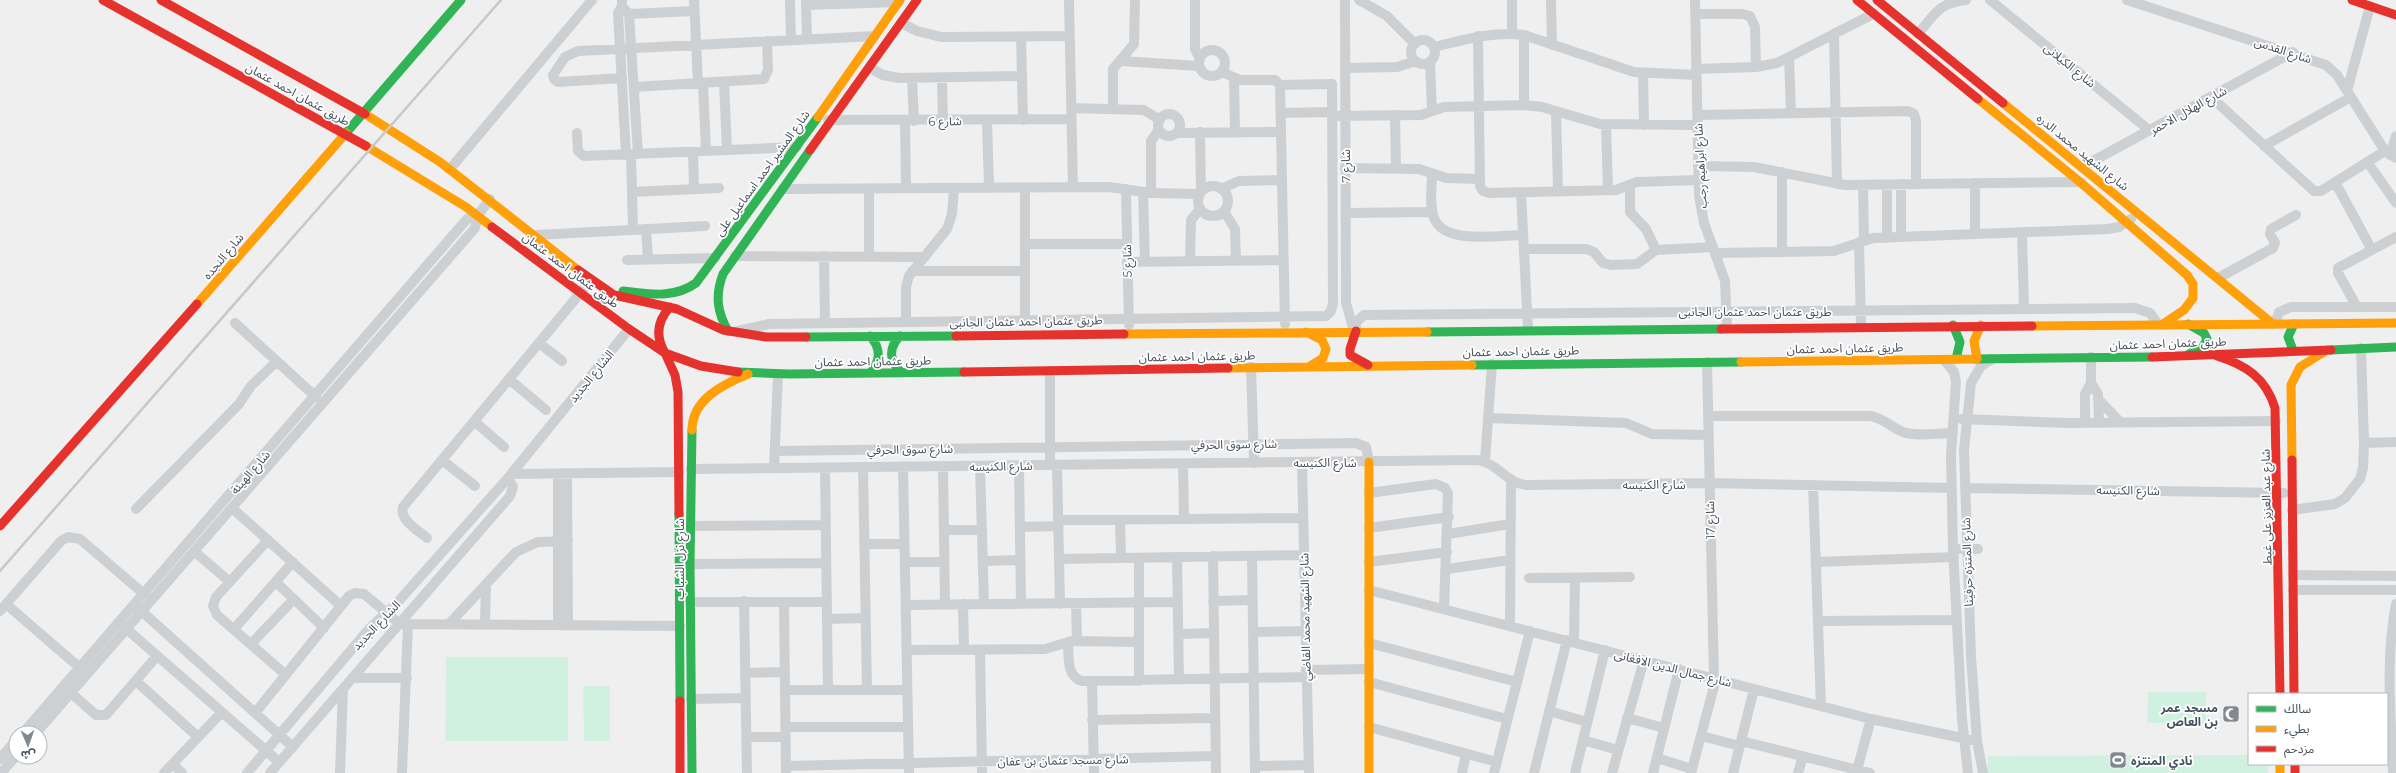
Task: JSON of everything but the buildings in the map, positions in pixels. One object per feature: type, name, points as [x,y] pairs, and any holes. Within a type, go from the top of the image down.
[{"type":"main road","name":"طريق عثمان احمد عثمان","points":[[103,0],[344,133],[466,207],[629,329],[665,353],[701,366],[748,374],[1050,371],[1370,365],[1944,360],[2186,356],[2293,350],[2396,347]]},
{"type":"main road","name":"طريق عثمان احمد عثمان","points":[[161,0],[361,114],[389,128],[450,169],[490,199],[606,291],[630,301],[670,307],[731,331],[777,337],[1953,325],[2396,323]]},
{"type":"main road","name":"شارع النجده","points":[[0,526],[216,283],[344,133],[461,0]]},
{"type":"main road","points":[[731,331],[721,318],[717,297],[723,274],[917,0]]},
{"type":"main road","name":"شارع الشهيد محمد الدره","points":[[1857,0],[2080,182],[2128,222],[2187,275],[2193,284],[2194,296],[2188,307],[2160,324]]},
{"type":"main road","name":"شارع الشهيد محمد الدره","points":[[1877,0],[2274,324]]},
{"type":"main road","points":[[2352,0],[2396,15]]},
{"type":"main road","name":"شارع المشير احمد اسماعيل على","points":[[606,291],[672,294],[682,292],[696,283],[818,118],[899,1]]},
{"type":"main road","points":[[440,162],[445,175],[473,196],[474,202],[466,207]]},
{"type":"main road","name":"شارع نزل الشباب","points":[[670,307],[662,316],[657,329],[658,338],[672,367],[677,383],[679,472],[680,773]]},
{"type":"main road","points":[[2186,356],[2203,347],[2206,342],[2204,333],[2188,324]]},
{"type":"main road","points":[[2293,350],[2288,337],[2294,324]]},
{"type":"main road","points":[[1953,325],[1960,342],[1956,359]]},
{"type":"main road","points":[[1977,359],[1974,342],[1982,325]]},
{"type":"main road","points":[[1355,331],[1349,345],[1349,352],[1356,360],[1370,365]]},
{"type":"main road","points":[[1306,332],[1322,340],[1326,349],[1323,358],[1310,366]]},
{"type":"main road","points":[[870,336],[877,345],[879,355],[877,365],[870,373]]},
{"type":"main road","points":[[900,336],[894,343],[891,357],[895,366],[902,373]]},
{"type":"main road","points":[[2294,693],[2292,510],[2293,379],[2304,363],[2331,349]]},
{"type":"main road","name":"شارع عبد العزيز على غيط","points":[[2213,355],[2235,361],[2259,376],[2273,398],[2276,421],[2278,493],[2280,693]]},
{"type":"main road","name":"شارع نزل الشباب","points":[[692,773],[690,526],[692,425],[698,407],[710,393],[718,386],[748,374]]},
{"type":"main road","name":"شارع سوق الحرفي","points":[[1369,462],[1370,773]]},
{"type":"main road","points":[[680,733],[692,733]]},
{"type":"street","points":[[450,169],[592,0]]},
{"type":"street","points":[[694,0],[696,45],[706,151]]},
{"type":"street","points":[[790,0],[791,40]]},
{"type":"street","points":[[1069,0],[1073,188]]},
{"type":"street","points":[[1113,109],[1112,73],[1134,44],[1135,0]]},
{"type":"street","points":[[1194,0],[1195,49],[1203,72],[1209,76],[1216,76],[1222,72],[1226,62],[1219,52],[1208,51],[1200,62]]},
{"type":"street","name":"شارع 7","points":[[1345,0],[1346,303],[1355,331]]},
{"type":"street","points":[[1359,0],[1387,16],[1415,44]]},
{"type":"street","points":[[1512,0],[1512,34]]},
{"type":"street","points":[[1551,0],[1552,45]]},
{"type":"street","name":"شارع ابراهيم رجب","points":[[1695,0],[1698,180],[1701,209],[1725,281],[1727,327]]},
{"type":"street","points":[[1918,34],[1939,4],[1966,0]]},
{"type":"street","name":"شارع الكيلانى","points":[[1990,0],[2149,130]]},
{"type":"street","name":"شارع القدس","points":[[2127,0],[2147,3],[2292,52],[2330,67],[2390,155]]},
{"type":"street","points":[[807,39],[806,2],[899,1]]},
{"type":"street","points":[[622,3],[629,14],[634,86],[632,154],[633,230]]},
{"type":"street","points":[[622,3],[618,13],[620,49],[622,78],[632,154]]},
{"type":"street","points":[[2264,146],[2349,94],[2370,6]]},
{"type":"street","points":[[629,14],[694,10]]},
{"type":"street","points":[[1696,14],[1742,14],[1750,16],[1755,27],[1756,67]]},
{"type":"street","points":[[1434,47],[1478,36],[1512,34],[1524,35],[1625,70],[1643,74],[1696,72],[1770,65],[1789,57],[1873,14]]},
{"type":"street","points":[[901,23],[917,31],[941,37],[1070,36]]},
{"type":"street","points":[[1834,34],[1837,184]]},
{"type":"street","points":[[1524,35],[1524,105]]},
{"type":"street","points":[[622,78],[557,81],[554,79],[553,74],[565,57],[578,51],[875,36]]},
{"type":"street","points":[[1478,36],[1480,186],[1486,193],[1608,190],[1620,189],[1637,182],[1698,180]]},
{"type":"street","points":[[1021,37],[1023,120]]},
{"type":"street","points":[[1425,40],[1434,47],[1435,57],[1430,62],[1423,64],[1416,61],[1412,55],[1415,44],[1425,40]]},
{"type":"street","points":[[634,86],[760,80],[766,76],[768,70],[767,41]]},
{"type":"street","points":[[552,48],[565,57]]},
{"type":"street","name":"شارع الهلال الاحمر","points":[[2082,167],[2292,52]]},
{"type":"street","points":[[1789,57],[1791,113]]},
{"type":"street","points":[[1120,61],[1200,62]]},
{"type":"street","points":[[1345,68],[1397,67],[1416,61]]},
{"type":"street","points":[[1430,62],[1432,111]]},
{"type":"street","points":[[870,68],[888,77],[942,78],[1022,76]]},
{"type":"street","points":[[1222,72],[1234,78],[1244,80],[1273,80],[1280,85],[1285,332]]},
{"type":"street","points":[[1643,74],[1644,125]]},
{"type":"street","points":[[906,188],[912,78]]},
{"type":"street","points":[[942,78],[943,121]]},
{"type":"street","points":[[1234,78],[1235,132]]},
{"type":"street","points":[[724,82],[727,150]]},
{"type":"street","name":"شارع 7","points":[[1280,85],[1332,84],[1333,304],[1329,314],[1319,318]]},
{"type":"street","points":[[2211,97],[2314,192],[2319,192],[2368,163],[2390,155],[2396,136]]},
{"type":"street","points":[[1281,113],[1332,114],[1345,116],[1395,115],[1421,114],[1444,107],[1524,105],[1606,125],[1644,125],[1791,113],[1905,111],[1914,114],[1916,120],[1916,184]]},
{"type":"street","points":[[1071,108],[1144,110],[1160,125],[1167,136],[1177,132],[1281,132]]},
{"type":"street","points":[[1556,112],[1558,191]]},
{"type":"street","points":[[1395,115],[1396,168]]},
{"type":"street","points":[[1145,262],[1147,193],[1151,141],[1165,116],[1176,117],[1180,126],[1177,132]]},
{"type":"street","name":"شارع 6","points":[[818,118],[833,120],[910,121],[1072,119]]},
{"type":"street","points":[[987,120],[989,188]]},
{"type":"street","points":[[1606,125],[1608,190]]},
{"type":"street","points":[[1200,132],[1200,193],[1198,200],[1200,209],[1209,216],[1217,215],[1224,211],[1227,200],[1221,189]]},
{"type":"street","points":[[577,133],[578,151],[581,155],[797,147]]},
{"type":"street","points":[[1332,144],[1345,143]]},
{"type":"street","points":[[693,152],[694,189]]},
{"type":"street","points":[[2368,163],[2396,203]]},
{"type":"street","points":[[1698,166],[1744,166],[1782,172],[1837,184],[1887,185],[2080,182]]},
{"type":"street","points":[[1345,168],[1419,169],[1446,178],[1480,178]]},
{"type":"street","points":[[1782,172],[1782,252]]},
{"type":"street","points":[[1432,174],[1432,212],[1438,225],[1449,234],[1457,236],[1523,235]]},
{"type":"street","points":[[783,189],[1073,188],[1126,189],[1147,193],[1200,193],[1208,187],[1221,189],[1239,181],[1282,180]]},
{"type":"street","points":[[2335,182],[2372,250]]},
{"type":"street","points":[[1975,183],[1975,234]]},
{"type":"street","points":[[1630,184],[1630,212],[1648,231],[1656,250]]},
{"type":"street","points":[[1901,184],[1901,237]]},
{"type":"street","points":[[1861,326],[1860,310],[1863,185]]},
{"type":"street","points":[[1887,185],[1887,238]]},
{"type":"street","points":[[632,192],[719,188]]},
{"type":"street","points":[[906,322],[906,287],[912,271],[943,236],[953,210],[954,188]]},
{"type":"street","points":[[1025,188],[1025,321]]},
{"type":"street","points":[[869,189],[869,257]]},
{"type":"street","name":"شارع 5","points":[[1126,189],[1129,334]]},
{"type":"street","points":[[1521,192],[1528,329]]},
{"type":"street","name":"شارع الهيئة","points":[[138,608],[144,594],[271,456],[475,228],[478,215],[490,199]]},
{"type":"street","points":[[1190,261],[1191,220],[1200,209]]},
{"type":"street","points":[[1224,211],[1235,229],[1236,261]]},
{"type":"street","points":[[1346,213],[1432,212]]},
{"type":"street","points":[[1524,249],[1587,249],[1594,252],[1603,262],[1611,265],[1637,264],[1656,250],[1782,252],[1834,251],[1848,249],[1862,241],[1887,238],[2108,229],[2128,222],[2138,212]]},
{"type":"street","name":"شارع الهيئة","points":[[304,418],[316,396],[467,220],[478,215]]},
{"type":"street","points":[[2218,278],[2273,248],[2275,243],[2270,234],[2271,229],[2296,215]]},
{"type":"street","points":[[537,235],[705,226]]},
{"type":"street","points":[[646,229],[648,259]]},
{"type":"street","points":[[2022,232],[2024,309]]},
{"type":"street","points":[[2357,307],[2338,270],[2396,237]]},
{"type":"street","points":[[1025,244],[1127,244]]},
{"type":"street","points":[[735,256],[925,257]]},
{"type":"street","points":[[824,256],[825,323]]},
{"type":"street","points":[[627,260],[715,258]]},
{"type":"street","points":[[1127,262],[1283,260]]},
{"type":"street","points":[[912,271],[1025,271]]},
{"type":"street","points":[[427,538],[404,518],[402,510],[591,280]]},
{"type":"street","points":[[2274,324],[2279,312],[2291,307],[2396,307]]},
{"type":"street","name":"طريق عثمان احمد عثمان الجانبى","points":[[1355,331],[1356,322],[1364,315],[1527,312],[2141,308],[2150,313],[2160,324]]},
{"type":"street","name":"طريق عثمان احمد عثمان الجانبى","points":[[731,331],[769,324],[1319,318]]},
{"type":"street","points":[[235,323],[316,396]]},
{"type":"street","name":"الشارع الجديد","points":[[247,773],[369,629],[387,613],[509,476],[629,329]]},
{"type":"street","points":[[539,342],[562,361]]},
{"type":"street","points":[[2292,510],[2324,507],[2335,504],[2345,498],[2357,484],[2362,474],[2364,443],[2361,348]]},
{"type":"street","points":[[2091,357],[2092,383],[2098,391],[2099,422]]},
{"type":"street","name":"شارع المتنزه حرفينا","points":[[1984,773],[1977,741],[1967,549],[1965,443],[1967,419],[1974,377],[1981,366],[1992,359]]},
{"type":"street","name":"شارع المتنزه حرفينا","points":[[1944,360],[1951,367],[1956,377],[1955,418],[1952,433],[1952,488],[1957,620],[1968,773]]},
{"type":"street","points":[[136,509],[239,404],[251,386],[277,362]]},
{"type":"street","name":"شارع 17","points":[[1692,771],[1715,678],[1707,362]]},
{"type":"street","points":[[1485,461],[1492,364]]},
{"type":"street","points":[[1251,368],[1254,463]]},
{"type":"street","points":[[1050,371],[1050,447],[1058,523],[1060,604]]},
{"type":"street","points":[[774,468],[778,374]]},
{"type":"street","points":[[509,379],[546,410]]},
{"type":"street","points":[[2085,422],[2086,391],[2092,383]]},
{"type":"street","points":[[2099,400],[2120,422]]},
{"type":"street","points":[[2068,423],[2085,402]]},
{"type":"street","points":[[1708,416],[1870,416],[1883,419],[1898,430],[1910,434],[1952,433]]},
{"type":"street","points":[[1488,418],[1626,423],[1652,434],[1708,435]]},
{"type":"street","points":[[1955,418],[2068,423],[2276,421]]},
{"type":"street","points":[[474,421],[504,447]]},
{"type":"street","points":[[2364,443],[2396,442]]},
{"type":"street","name":"شارع سوق الحرفي","points":[[775,451],[1359,443],[1368,451],[1369,462]]},
{"type":"street","name":"شارع الهيئة","points":[[43,725],[71,693],[138,608],[194,552],[232,508],[271,456]]},
{"type":"street","points":[[442,460],[475,486]]},
{"type":"street","name":"شارع الكنيسه","points":[[691,469],[1485,461],[1511,480],[1526,485],[1709,483],[1952,488]]},
{"type":"street","name":"شارع الشهيد محمد القاضي","points":[[1302,462],[1309,769]]},
{"type":"street","points":[[1183,464],[1184,519]]},
{"type":"street","points":[[943,466],[945,604]]},
{"type":"street","points":[[980,466],[984,604]]},
{"type":"street","points":[[1019,466],[1021,604]]},
{"type":"street","points":[[903,467],[909,768]]},
{"type":"street","points":[[825,468],[828,690]]},
{"type":"street","points":[[863,468],[867,690]]},
{"type":"street","points":[[509,476],[679,472]]},
{"type":"street","points":[[563,474],[563,626]]},
{"type":"street","name":"الشارع الجديد","points":[[270,773],[352,678],[404,624],[510,496],[513,487],[509,476]]},
{"type":"street","points":[[1510,626],[1511,480]]},
{"type":"street","points":[[1369,493],[1436,484],[1445,488],[1448,492],[1449,517],[1444,608]]},
{"type":"street","points":[[1813,486],[1820,706]]},
{"type":"street","name":"شارع الكنيسه","points":[[1965,488],[2292,493]]},
{"type":"street","points":[[232,508],[341,606]]},
{"type":"street","points":[[1369,528],[1449,517]]},
{"type":"street","points":[[1020,527],[1058,523],[1120,520],[1303,518]]},
{"type":"street","points":[[1120,520],[1120,558]]},
{"type":"street","points":[[1448,534],[1510,524]]},
{"type":"street","points":[[690,526],[826,525]]},
{"type":"street","points":[[944,530],[982,530]]},
{"type":"street","points":[[80,668],[3,607],[61,541],[68,537],[80,539],[144,594]]},
{"type":"street","points":[[268,540],[216,597],[213,606],[217,615],[286,675]]},
{"type":"street","points":[[449,624],[510,557],[522,547],[538,542],[563,541]]},
{"type":"street","points":[[864,544],[904,544]]},
{"type":"street","points":[[1816,562],[1954,553],[1967,549],[1978,549]]},
{"type":"street","points":[[194,552],[230,582]]},
{"type":"street","points":[[1369,562],[1447,552]]},
{"type":"street","points":[[1059,559],[1304,555]]},
{"type":"street","points":[[1213,556],[1216,773]]},
{"type":"street","points":[[1252,556],[1255,770],[1309,769]]},
{"type":"street","points":[[1177,557],[1179,680]]},
{"type":"street","points":[[1139,558],[1139,681]]},
{"type":"street","points":[[983,560],[1020,560]]},
{"type":"street","points":[[1447,569],[1510,560]]},
{"type":"street","points":[[234,629],[293,562]]},
{"type":"street","points":[[905,562],[944,562]]},
{"type":"street","points":[[690,564],[826,563]]},
{"type":"street","points":[[2293,575],[2396,576]]},
{"type":"street","points":[[1529,578],[1630,577]]},
{"type":"street","points":[[1534,773],[1549,711],[1571,641],[1575,578]]},
{"type":"street","points":[[276,582],[324,628]]},
{"type":"street","points":[[485,623],[486,584]]},
{"type":"street","name":"شارع جمال الدين الافغانى","points":[[1369,590],[1444,608],[1871,719],[1977,741]]},
{"type":"street","points":[[2293,590],[2396,590]]},
{"type":"street","points":[[255,713],[352,594],[361,593],[404,624],[485,623],[563,626],[680,626]]},
{"type":"street","points":[[251,644],[294,599]]},
{"type":"street","points":[[1213,601],[1252,600]]},
{"type":"street","points":[[690,602],[827,602]]},
{"type":"street","points":[[744,602],[747,773]]},
{"type":"street","points":[[784,602],[786,770]]},
{"type":"street","points":[[906,605],[1178,602]]},
{"type":"street","points":[[1076,603],[1072,642],[1072,675],[1082,681],[1254,678],[1369,669]]},
{"type":"street","points":[[963,604],[964,650]]},
{"type":"street","points":[[2393,773],[2394,743],[2391,701],[2393,632],[2396,604]]},
{"type":"street","points":[[138,608],[293,747]]},
{"type":"street","points":[[827,619],[866,618]]},
{"type":"street","points":[[1818,621],[1957,620]]},
{"type":"street","points":[[402,773],[407,678],[404,624]]},
{"type":"street","points":[[123,626],[279,762]]},
{"type":"street","name":"شارع الهيئة","points":[[30,725],[80,668],[123,626]]},
{"type":"street","points":[[1253,632],[1306,631]]},
{"type":"street","points":[[1494,773],[1530,631]]},
{"type":"street","points":[[1178,634],[1214,633]]},
{"type":"street","points":[[907,650],[1045,649],[1072,642],[1139,642]]},
{"type":"street","points":[[1369,642],[1517,682]]},
{"type":"street","points":[[980,650],[982,773]]},
{"type":"street","points":[[1575,773],[1605,650]]},
{"type":"street","points":[[71,693],[94,713],[103,716],[109,713],[157,656]]},
{"type":"street","points":[[1612,773],[1644,660]]},
{"type":"street","points":[[1653,773],[1679,669]]},
{"type":"street","points":[[745,673],[784,672]]},
{"type":"street","points":[[352,678],[407,678]]},
{"type":"street","points":[[136,681],[198,737]]},
{"type":"street","points":[[1092,681],[1094,773]]},
{"type":"street","points":[[1369,682],[1507,719]]},
{"type":"street","points":[[1733,773],[1754,688]]},
{"type":"street","points":[[340,773],[343,689]]},
{"type":"street","points":[[785,690],[907,690]]},
{"type":"street","points":[[691,699],[746,698]]},
{"type":"street","points":[[1549,711],[1587,722]]},
{"type":"street","points":[[164,773],[222,712]]},
{"type":"street","points":[[1092,720],[1216,718]]},
{"type":"street","points":[[1628,718],[1664,728]]},
{"type":"street","points":[[1857,770],[1871,719]]},
{"type":"street","points":[[746,737],[785,732],[908,727]]},
{"type":"street","points":[[1369,727],[1497,762]]},
{"type":"street","points":[[1701,736],[1802,756],[1870,773]]},
{"type":"street","points":[[1583,740],[1618,750]]},
{"type":"street","points":[[1462,773],[1466,754]]},
{"type":"street","name":"شارع مسجد عثمان بن عفان","points":[[786,770],[909,768],[982,762],[1216,756]]},
{"type":"street","points":[[1798,773],[1802,756]]},
{"type":"street","points":[[1657,758],[1692,771]]},
{"type":"street","points":[[173,764],[182,773]]},
{"type":"street","points":[[1,773],[8,765]]},
{"type":"green space","points":[[446,657],[568,657],[568,741],[445,741]]},
{"type":"green space","points":[[583,686],[610,686],[610,741],[584,741]]},
{"type":"green space","points":[[2148,692],[2206,692],[2206,723],[2147,723]]},
{"type":"green space","name":"نادي المنتزه","points":[[2248,755],[2248,765],[2268,765],[2268,773],[1987,773],[1988,756]]},
{"type":"railway","points":[[0,571],[501,0]]},
{"type":"traffic: fast","points":[[346,133],[461,0]]},
{"type":"traffic: fast","points":[[623,291],[661,294],[679,291],[696,283],[818,117]]},
{"type":"traffic: fast","points":[[728,331],[721,317],[718,303],[720,282],[723,274],[810,150]]},
{"type":"traffic: fast","points":[[2188,324],[2204,333],[2207,339],[2203,347],[2189,354]]},
{"type":"traffic: fast","points":[[2293,350],[2288,337],[2294,324]]},
{"type":"traffic: fast","points":[[1953,325],[1960,342],[1956,359]]},
{"type":"traffic: fast","points":[[1427,332],[1721,329]]},
{"type":"traffic: fast","points":[[870,336],[878,350],[878,359],[870,373]]},
{"type":"traffic: fast","points":[[900,336],[893,345],[892,360],[902,373]]},
{"type":"traffic: fast","points":[[806,337],[956,336]]},
{"type":"traffic: fast","points":[[2331,350],[2396,347]]},
{"type":"traffic: fast","points":[[1975,359],[2152,357]]},
{"type":"traffic: fast","points":[[1472,365],[1741,362]]},
{"type":"traffic: fast","points":[[738,372],[789,374],[964,372]]},
{"type":"traffic: fast","points":[[692,430],[690,564],[692,773]]},
{"type":"traffic: fast","points":[[679,514],[680,701]]},
{"type":"traffic: slow","points":[[818,117],[900,0]]},
{"type":"traffic: slow","points":[[1978,99],[2080,182],[2187,275],[2193,284],[2193,298],[2184,310],[2163,324]]},
{"type":"traffic: slow","points":[[2003,103],[2273,324]]},
{"type":"traffic: slow","points":[[365,114],[440,162],[578,270]]},
{"type":"traffic: slow","points":[[197,304],[346,133]]},
{"type":"traffic: slow","points":[[366,146],[466,207],[492,227]]},
{"type":"traffic: slow","points":[[2032,326],[2396,323]]},
{"type":"traffic: slow","points":[[1977,359],[1974,341],[1981,325]]},
{"type":"traffic: slow","points":[[1306,332],[1322,340],[1326,349],[1323,358],[1310,366]]},
{"type":"traffic: slow","points":[[1124,334],[1427,332]]},
{"type":"traffic: slow","points":[[2292,460],[2291,385],[2300,367],[2327,350]]},
{"type":"traffic: slow","points":[[1741,362],[1975,359]]},
{"type":"traffic: slow","points":[[1228,368],[1472,365]]},
{"type":"traffic: slow","points":[[692,430],[693,419],[703,401],[720,388],[748,374]]},
{"type":"traffic: slow","points":[[1369,462],[1369,773]]},
{"type":"traffic: slow","points":[[2280,765],[2280,773]]},
{"type":"traffic: jam","points":[[103,0],[366,146]]},
{"type":"traffic: jam","points":[[161,0],[365,114]]},
{"type":"traffic: jam","points":[[810,150],[917,0]]},
{"type":"traffic: jam","points":[[1857,0],[1978,99]]},
{"type":"traffic: jam","points":[[1877,0],[2003,103]]},
{"type":"traffic: jam","points":[[2352,0],[2396,15]]},
{"type":"traffic: jam","points":[[492,227],[629,329],[665,353],[701,366],[738,372]]},
{"type":"traffic: jam","points":[[578,270],[614,295],[677,309],[723,330],[766,337],[806,337]]},
{"type":"traffic: jam","points":[[0,526],[197,304]]},
{"type":"traffic: jam","points":[[665,353],[660,341],[659,329],[662,318],[670,307]]},
{"type":"traffic: jam","points":[[1721,329],[2032,326]]},
{"type":"traffic: jam","points":[[1356,331],[1350,349],[1350,355],[1368,365]]},
{"type":"traffic: jam","points":[[956,336],[1124,334]]},
{"type":"traffic: jam","points":[[2152,357],[2331,350]]},
{"type":"traffic: jam","points":[[665,353],[675,375],[678,392],[679,514]]},
{"type":"traffic: jam","points":[[2217,356],[2246,368],[2254,374],[2266,388],[2275,408],[2280,693]]},
{"type":"traffic: jam","points":[[964,372],[1228,368]]},
{"type":"traffic: jam","points":[[2292,460],[2294,693]]},
{"type":"traffic: jam","points":[[680,701],[680,773]]},
{"type":"traffic: jam","points":[[2295,765],[2295,773]]},
{"type":"place","name":"مسجد عمر بن العاص","points":[[2231,714]]},
{"type":"place","name":"نادي المنتزه","points":[[2118,760]]}]
